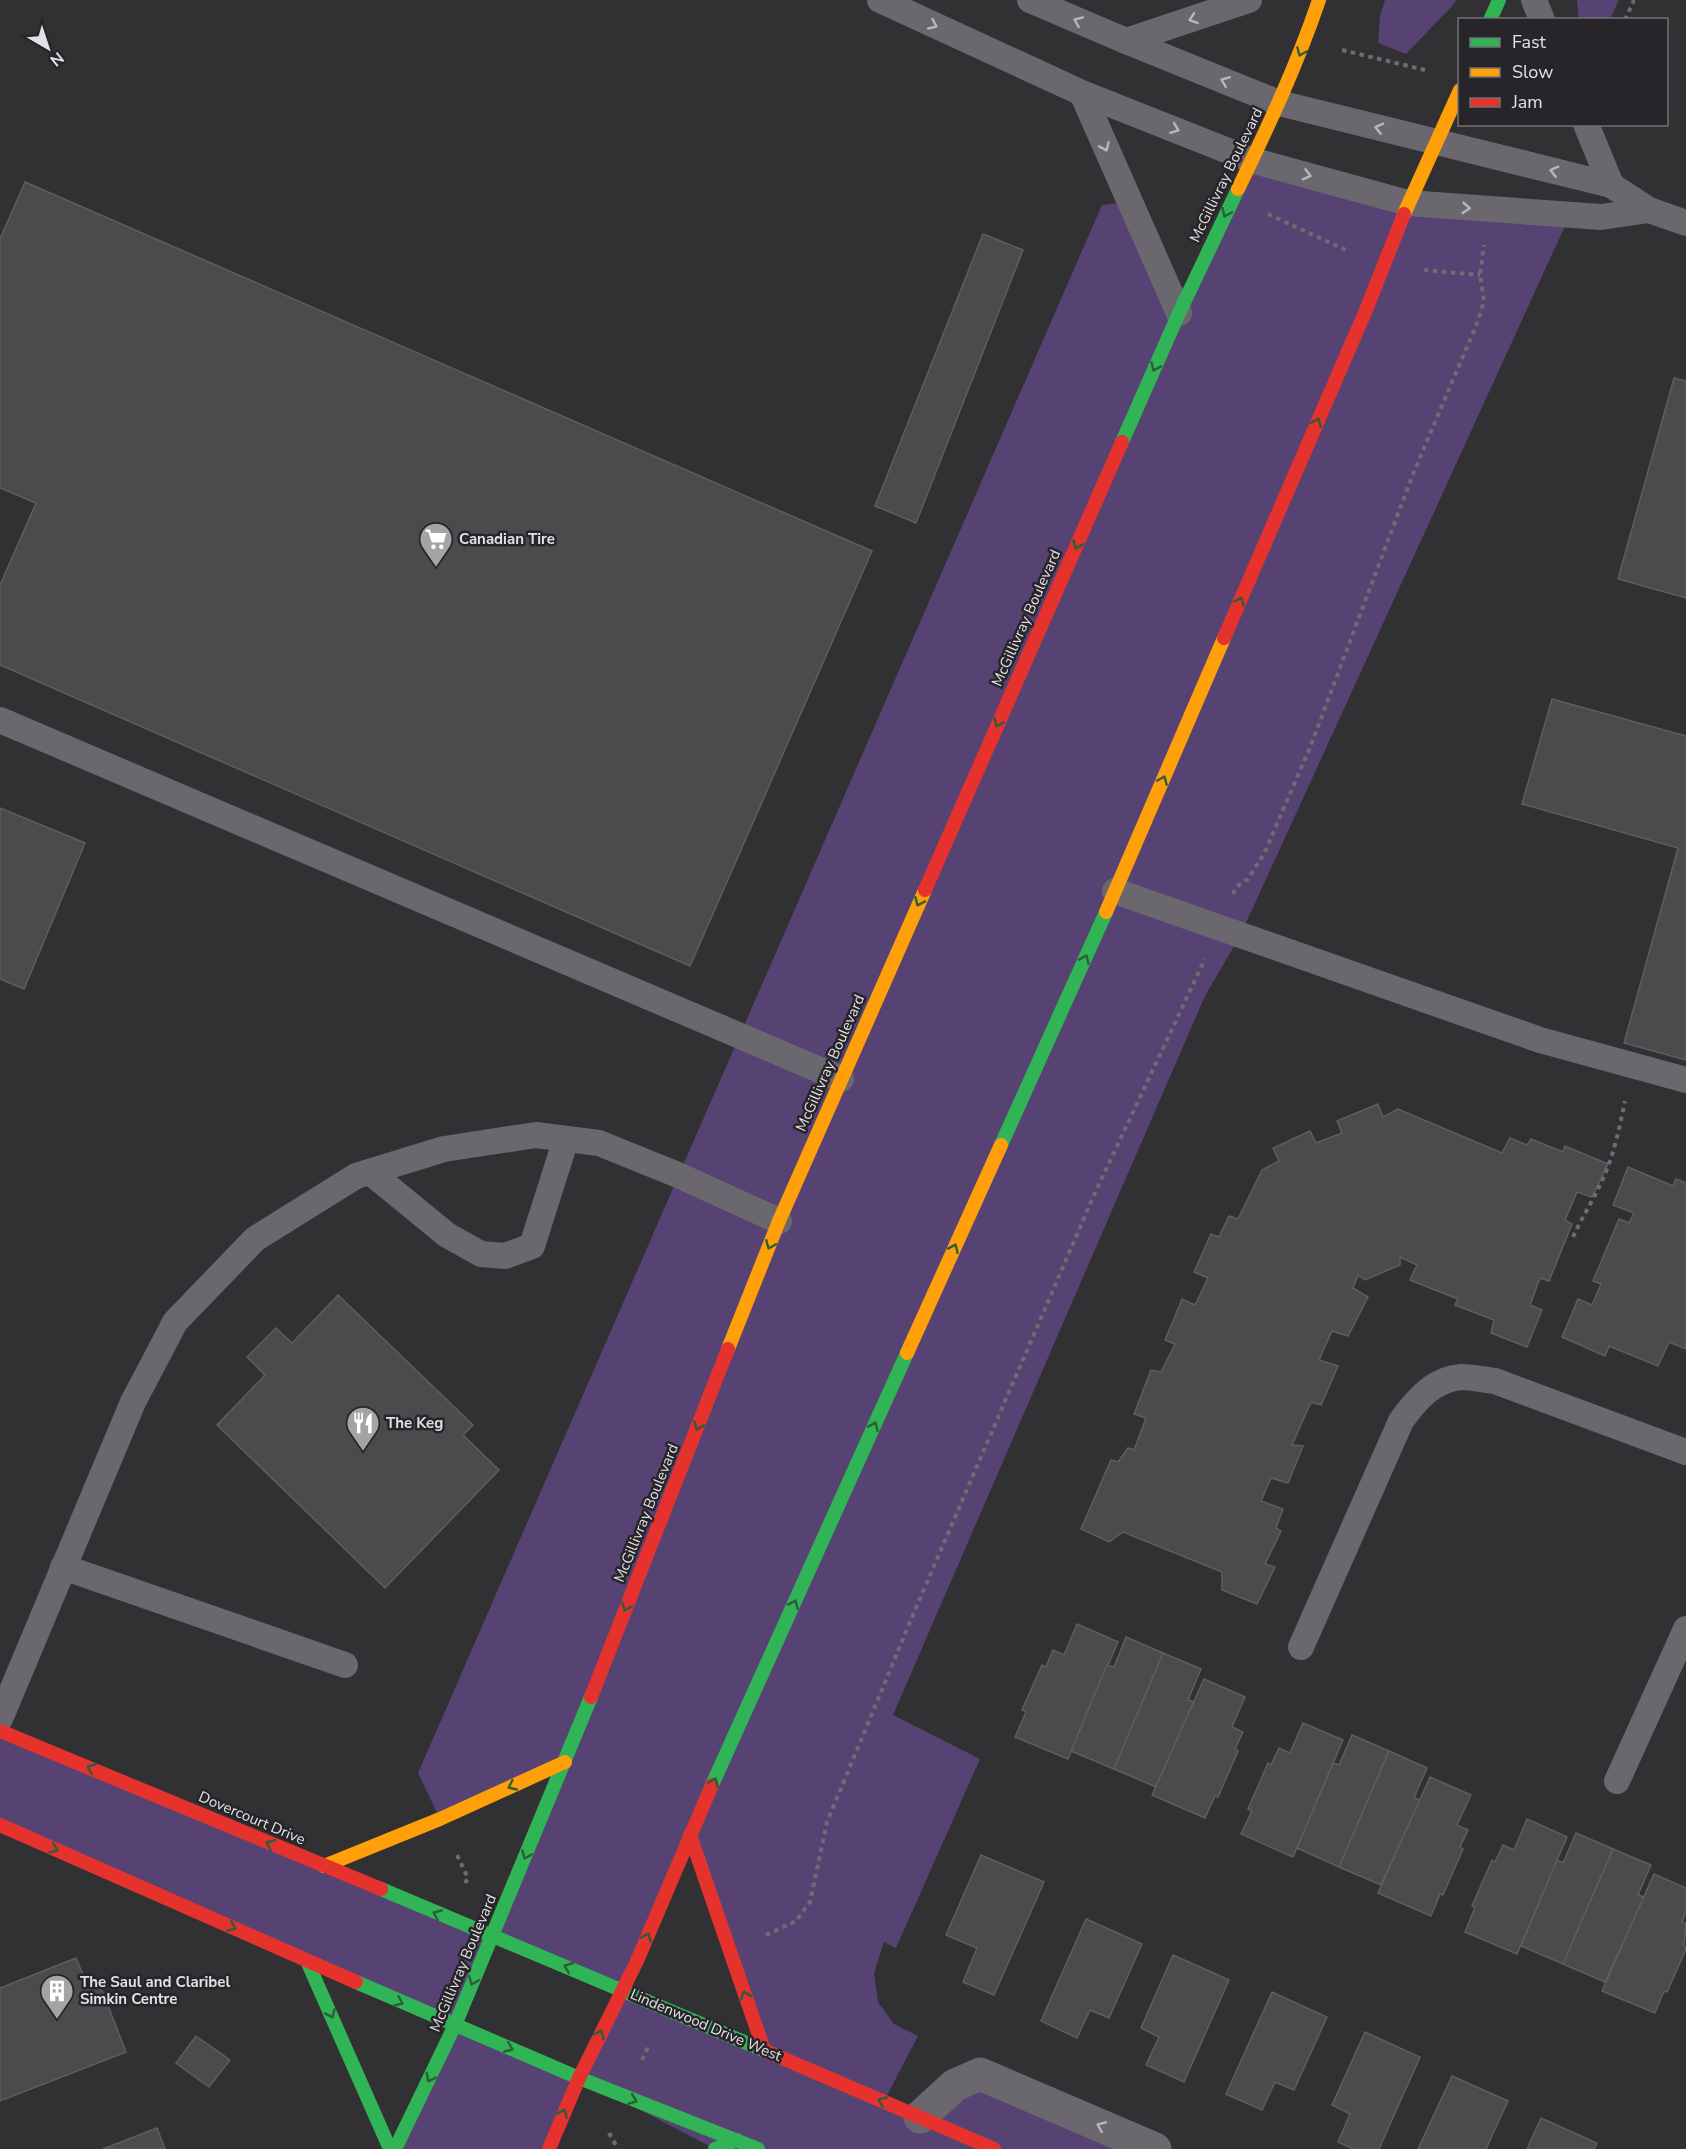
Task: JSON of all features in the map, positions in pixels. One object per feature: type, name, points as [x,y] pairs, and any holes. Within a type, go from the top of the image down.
[{"type":"main road","name":"McGillivray Boulevard","points":[[392,2149],[455,2025],[565,1762],[779,1221],[1179,313],[1279,103],[1319,0]]},
{"type":"main road","points":[[1491,18],[1498,0]]},
{"type":"main road","points":[[549,2149],[579,2078],[637,1961],[690,1835],[1115,891],[1383,267],[1408,203],[1458,94]]},
{"type":"main road","name":"Dovercourt Drive","points":[[0,1731],[491,1937]]},
{"type":"main road","points":[[324,1866],[440,1820],[565,1762]]},
{"type":"main road","points":[[0,1825],[455,2025],[579,2078],[758,2149]]},
{"type":"main road","points":[[690,1835],[764,2050]]},
{"type":"main road","name":"Lindenwood Drive West","points":[[491,1937],[622,1989],[994,2149]]},
{"type":"main road","points":[[308,1961],[392,2149]]},
{"type":"main road","points":[[715,2149],[737,2140]]},
{"type":"street","points":[[920,2117],[955,2085],[980,2074],[1155,2149]]},
{"type":"lane","points":[[880,0],[1082,93],[1251,160],[1408,203],[1601,217],[1649,210]]},
{"type":"lane","points":[[1030,0],[1279,103],[1611,185],[1649,210],[1686,223]]},
{"type":"lane","points":[[1126,41],[1249,0]]},
{"type":"lane","points":[[1534,0],[1541,18]]},
{"type":"lane","points":[[1082,93],[1179,313]]},
{"type":"lane","points":[[1588,126],[1611,185]]},
{"type":"lane","points":[[0,720],[841,1079]]},
{"type":"lane","points":[[1115,891],[1540,1040],[1686,1080]]},
{"type":"lane","points":[[0,1719],[133,1402],[175,1322],[255,1239],[356,1176],[444,1149],[536,1135],[599,1143],[678,1175],[779,1221]]},
{"type":"lane","points":[[370,1172],[447,1235],[481,1254],[505,1256],[532,1246],[566,1139]]},
{"type":"lane","points":[[1301,1647],[1401,1421],[1416,1401],[1439,1382],[1461,1377],[1495,1381],[1686,1452]]},
{"type":"lane","points":[[63,1567],[345,1665]]},
{"type":"lane","points":[[1617,1781],[1686,1629]]},
{"type":"path","points":[[1626,18],[1634,0]]},
{"type":"path","points":[[774,1931],[796,1921],[810,1902],[827,1822],[915,1610],[1095,1195],[1236,887],[1248,879],[1264,854],[1311,745],[1413,474],[1478,321],[1484,301],[1480,275],[1383,267],[1233,197]]},
{"type":"path","points":[[1573,1237],[1583,1214],[1600,1186],[1612,1157],[1632,1065]]},
{"type":"path","points":[[454,1850],[468,1878],[462,1890]]},
{"type":"path","points":[[626,2097],[665,2008]]},
{"type":"shaded area","points":[[1385,0],[1456,0],[1406,54],[1378,43],[1380,16]]},
{"type":"shaded area","points":[[1577,0],[1619,0],[1610,18],[1579,18]]},
{"type":"shaded area","points":[[1251,160],[1408,203],[1570,215],[1240,936],[1205,996],[893,1715],[980,1759],[896,1948],[884,1942],[874,1973],[878,2002],[894,2024],[918,2036],[884,2101],[920,2117],[980,2074],[1155,2149],[715,2149],[579,2078],[549,2149],[395,2149],[455,2026],[0,1825],[0,1731],[491,1936],[564,1763],[440,1819],[418,1773],[1102,205],[1129,202],[1179,312]],"holes":[[[690,1836],[763,2049],[622,1989]],[[491,1937],[622,1990],[578,2078],[455,2025]]]},
{"type":"building","name":"Canadian Tire","points":[[25,182],[872,551],[690,966],[0,665],[0,585],[36,503],[0,488],[0,239]]},
{"type":"building","points":[[983,234],[1023,250],[916,523],[875,506]]},
{"type":"building","points":[[1674,378],[1686,381],[1686,598],[1618,579]]},
{"type":"building","points":[[1552,699],[1686,736],[1686,1060],[1624,1043],[1678,848],[1522,804]]},
{"type":"building","points":[[0,808],[85,843],[24,989],[0,979]]},
{"type":"building","points":[[1378,1104],[1383,1117],[1398,1109],[1502,1153],[1510,1138],[1527,1145],[1531,1139],[1563,1152],[1565,1146],[1608,1164],[1592,1197],[1577,1192],[1565,1220],[1572,1224],[1549,1281],[1540,1278],[1530,1305],[1542,1310],[1527,1347],[1491,1333],[1494,1320],[1455,1305],[1458,1299],[1410,1280],[1417,1265],[1400,1257],[1400,1265],[1365,1280],[1358,1275],[1353,1288],[1368,1297],[1348,1336],[1332,1331],[1319,1360],[1338,1366],[1321,1405],[1311,1402],[1292,1445],[1303,1446],[1288,1483],[1271,1478],[1261,1501],[1283,1509],[1276,1528],[1281,1531],[1265,1564],[1275,1567],[1257,1604],[1222,1590],[1222,1572],[1123,1532],[1109,1542],[1081,1529],[1111,1460],[1118,1462],[1128,1448],[1134,1450],[1146,1418],[1134,1414],[1151,1370],[1161,1372],[1175,1344],[1165,1340],[1182,1299],[1195,1305],[1208,1278],[1194,1272],[1211,1234],[1219,1237],[1229,1216],[1238,1219],[1262,1170],[1279,1161],[1273,1148],[1310,1131],[1316,1143],[1342,1133],[1337,1121]]},
{"type":"building","points":[[1628,1167],[1673,1186],[1676,1179],[1686,1183],[1686,1349],[1669,1342],[1658,1366],[1609,1346],[1605,1356],[1562,1337],[1578,1299],[1592,1305],[1601,1284],[1593,1281],[1619,1219],[1629,1223],[1634,1213],[1613,1205]]},
{"type":"building","name":"The Keg","points":[[338,1295],[473,1425],[463,1435],[499,1470],[385,1588],[217,1425],[265,1375],[247,1357],[276,1328],[292,1343]]},
{"type":"building","points":[[1077,1624],[1118,1642],[1068,1759],[1015,1737],[1026,1712],[1022,1710],[1042,1665],[1046,1667],[1053,1650],[1064,1655]]},
{"type":"building","points":[[1126,1637],[1163,1653],[1114,1769],[1071,1751],[1107,1665],[1114,1667]]},
{"type":"building","points":[[1163,1653],[1201,1669],[1188,1700],[1195,1702],[1156,1787],[1114,1769]]},
{"type":"building","points":[[1204,1679],[1245,1697],[1232,1727],[1243,1732],[1235,1749],[1238,1751],[1218,1797],[1215,1796],[1205,1818],[1152,1795]]},
{"type":"building","points":[[1303,1723],[1343,1740],[1293,1857],[1241,1834],[1252,1811],[1248,1809],[1268,1763],[1271,1765],[1279,1748],[1290,1753]]},
{"type":"building","points":[[1352,1735],[1389,1751],[1339,1867],[1297,1848],[1333,1763],[1339,1765]]},
{"type":"building","points":[[1389,1751],[1427,1768],[1414,1798],[1420,1800],[1381,1885],[1339,1867]]},
{"type":"building","points":[[1430,1777],[1471,1795],[1457,1825],[1468,1830],[1460,1847],[1463,1849],[1431,1916],[1378,1893]]},
{"type":"building","points":[[1527,1819],[1567,1837],[1517,1954],[1465,1932],[1475,1907],[1472,1906],[1492,1860],[1495,1862],[1503,1845],[1514,1850]]},
{"type":"building","points":[[1576,1833],[1613,1849],[1563,1964],[1521,1946],[1557,1860],[1563,1863]]},
{"type":"building","points":[[1613,1849],[1651,1865],[1638,1895],[1644,1897],[1605,1982],[1563,1964]]},
{"type":"building","points":[[981,1855],[1044,1882],[994,1995],[963,1982],[977,1948],[946,1935]]},
{"type":"building","points":[[1654,1874],[1686,1888],[1686,1912],[1682,1922],[1686,1924],[1684,1945],[1686,1949],[1655,2013],[1602,1991]]},
{"type":"building","points":[[1086,1919],[1142,1944],[1109,2018],[1090,2010],[1077,2038],[1041,2021]]},
{"type":"building","points":[[1173,1955],[1229,1980],[1184,2082],[1146,2065],[1159,2037],[1141,2028]]},
{"type":"building","name":"The Saul and Claribel Simkin Centre","points":[[76,1958],[87,1984],[98,1980],[126,2052],[0,2101],[0,1988]]},
{"type":"building","points":[[1272,1992],[1327,2017],[1294,2090],[1275,2082],[1262,2110],[1226,2094]]},
{"type":"building","points":[[1365,2032],[1420,2057],[1379,2149],[1353,2149],[1338,2142],[1350,2114],[1332,2105]]},
{"type":"building","points":[[196,2036],[230,2060],[209,2087],[176,2063]]},
{"type":"building","points":[[1452,2076],[1508,2101],[1486,2149],[1418,2149]]},
{"type":"building","points":[[1541,2118],[1597,2143],[1594,2149],[1527,2149]]},
{"type":"building","points":[[157,2128],[165,2149],[103,2149]]},
{"type":"traffic: fast","points":[[1491,18],[1499,0]]},
{"type":"traffic: fast","points":[[1122,442],[1179,313],[1238,189]]},
{"type":"traffic: fast","points":[[1001,1145],[1106,912]]},
{"type":"traffic: fast","points":[[712,1785],[907,1353]]},
{"type":"traffic: fast","points":[[395,2149],[455,2025],[591,1697]]},
{"type":"traffic: fast","points":[[381,1889],[768,2052]]},
{"type":"traffic: fast","points":[[307,1961],[390,2149]]},
{"type":"traffic: fast","points":[[356,1982],[579,2078],[758,2149]]},
{"type":"traffic: fast","points":[[715,2149],[737,2140]]},
{"type":"traffic: slow","points":[[1238,189],[1282,96],[1319,0]]},
{"type":"traffic: slow","points":[[1404,214],[1458,94]]},
{"type":"traffic: slow","points":[[1106,912],[1224,638]]},
{"type":"traffic: slow","points":[[728,1349],[779,1221],[925,890]]},
{"type":"traffic: slow","points":[[907,1353],[1001,1145]]},
{"type":"traffic: slow","points":[[324,1866],[440,1819],[565,1762]]},
{"type":"traffic: jam","points":[[1224,638],[1366,310],[1404,214]]},
{"type":"traffic: jam","points":[[925,890],[1122,442]]},
{"type":"traffic: jam","points":[[591,1697],[728,1349]]},
{"type":"traffic: jam","points":[[0,1731],[381,1889]]},
{"type":"traffic: jam","points":[[549,2149],[579,2078],[637,1961],[712,1785]]},
{"type":"traffic: jam","points":[[0,1825],[356,1982]]},
{"type":"traffic: jam","points":[[690,1835],[764,2050]]},
{"type":"traffic: jam","points":[[768,2052],[994,2149]]},
{"type":"place","name":"Canadian Tire","points":[[436,568]]},
{"type":"place","name":"The Keg","points":[[363,1452]]},
{"type":"place","name":"The Saul and Claribel Simkin Centre","points":[[57,2020]]}]
